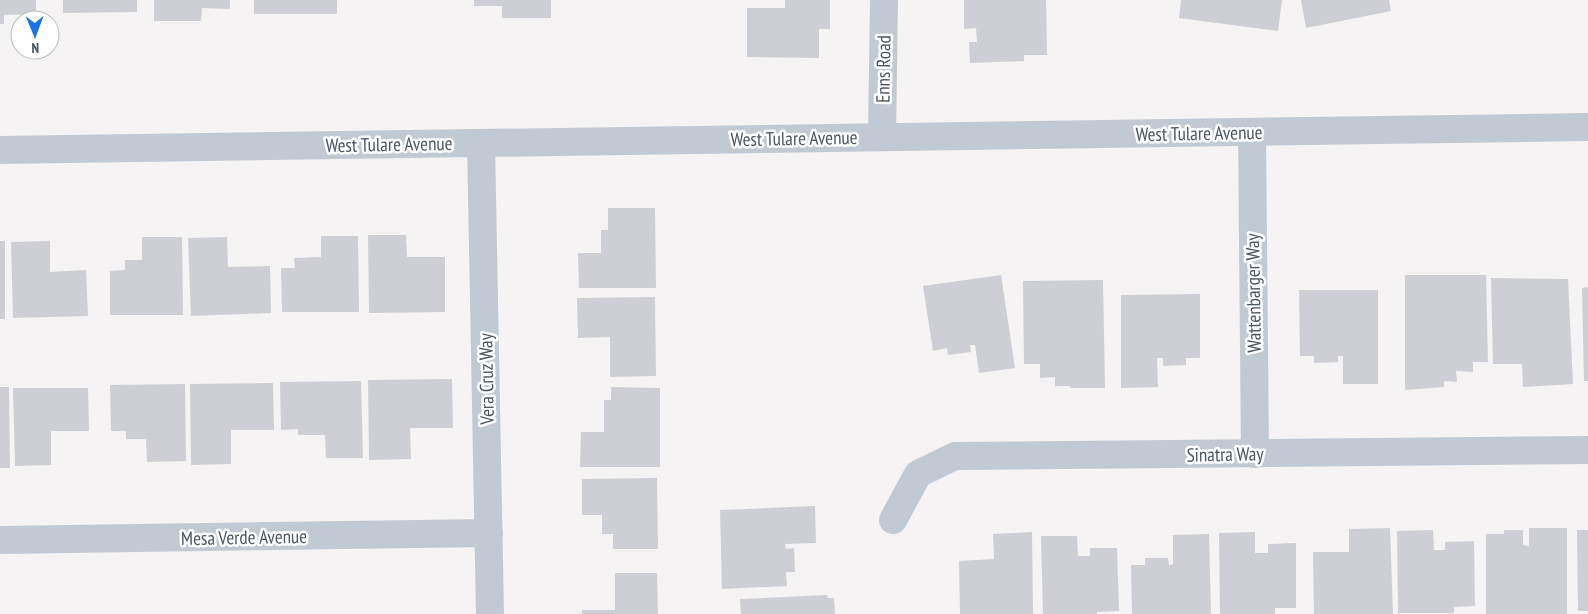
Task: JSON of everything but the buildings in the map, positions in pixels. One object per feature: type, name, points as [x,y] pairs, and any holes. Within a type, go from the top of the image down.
[{"type":"street","name":"Enns Road","points":[[882,137],[884,0]]},
{"type":"street","name":"West Tulare Avenue","points":[[0,150],[1588,127]]},
{"type":"street","name":"Wattenbarger Way","points":[[1252,132],[1255,454]]},
{"type":"street","name":"Vera Cruz Way","points":[[481,143],[490,614]]},
{"type":"street","name":"Sinatra Way","points":[[893,520],[918,474],[956,456],[1588,450]]},
{"type":"street","name":"Mesa Verde Avenue","points":[[0,540],[489,533]]}]
